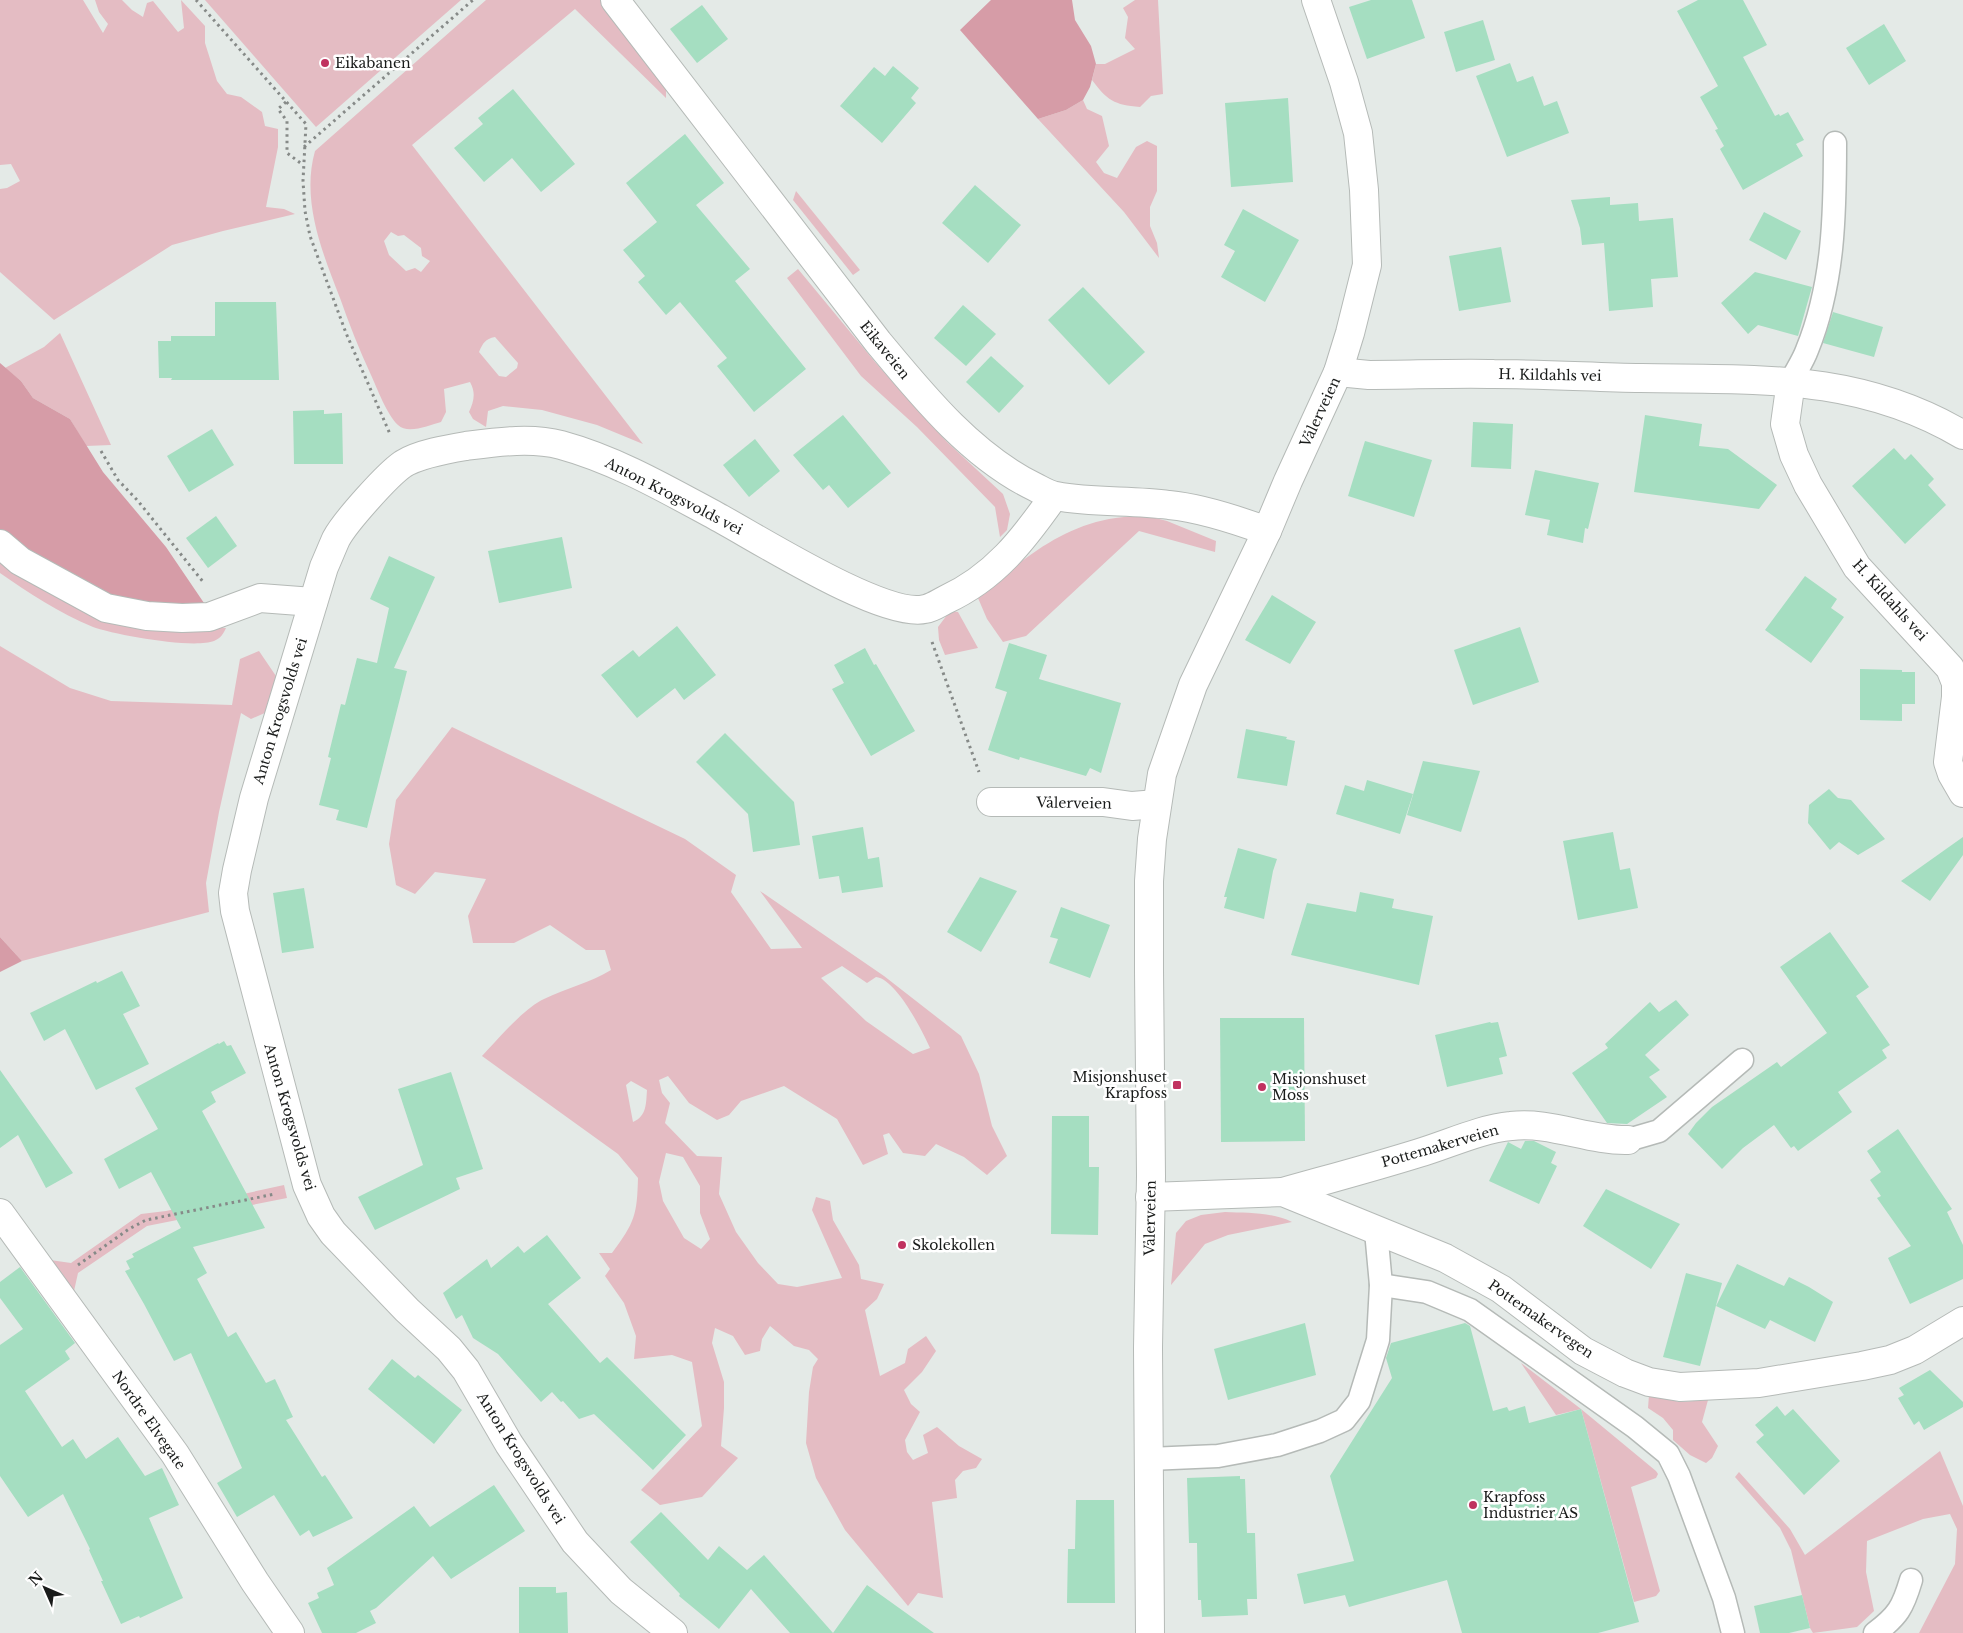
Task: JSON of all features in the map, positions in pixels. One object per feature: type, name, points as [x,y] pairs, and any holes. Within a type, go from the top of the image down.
[{"type":"street","name":"Eikaveien","points":[[615,0],[748,175],[914,386],[946,420],[1015,477],[1054,496],[1170,505],[1236,520],[1267,531]]},
{"type":"street","name":"Vålerveien","points":[[1150,1633],[1149,881],[1152,839],[1162,774],[1193,685],[1267,531],[1338,372],[1367,265],[1364,190],[1358,133],[1344,82],[1316,0]]},
{"type":"street","name":"H. Kildahls vei","points":[[1338,372],[1369,375],[1509,374],[1791,381],[1838,387],[1877,396],[1919,411],[1963,435]]},
{"type":"street","name":"H. Kildahls vei","points":[[1791,381],[1785,424],[1794,455],[1808,485],[1857,567],[1950,668],[1956,683],[1956,696],[1955,718],[1948,751],[1948,762],[1952,774],[1963,793]]},
{"type":"street","name":"Anton Krogsvolds vei","points":[[673,1633],[620,1591],[575,1542],[514,1452],[466,1370],[449,1350],[407,1310],[333,1233],[307,1186],[235,911],[234,892],[237,870],[254,798],[324,567],[337,537],[370,496],[404,464],[441,450],[483,444],[528,440],[559,445],[621,466],[718,516],[799,563],[871,599],[898,608],[924,610],[962,592],[994,569],[1023,540],[1054,496]]},
{"type":"street","points":[[0,544],[20,561],[106,608],[147,616],[209,617],[260,598],[313,602]]},
{"type":"street","name":"Vålerveien","points":[[991,802],[1103,802],[1132,806],[1157,804]]},
{"type":"street","name":"Pottemakerveien","points":[[1283,1192],[1471,1136],[1511,1126],[1542,1127],[1613,1140],[1628,1140]]},
{"type":"street","name":"Pottemakervegen","points":[[1150,1197],[1283,1192],[1445,1258],[1501,1289],[1583,1351],[1625,1373],[1649,1382],[1680,1387],[1760,1383],[1890,1360],[1915,1350],[1963,1321]]},
{"type":"street","name":"Nordre Elvegate","points":[[0,1212],[176,1454],[255,1582],[290,1633]]},
{"type":"lane","points":[[1791,381],[1807,351],[1818,320],[1827,278],[1833,240],[1835,142]]},
{"type":"lane","points":[[1628,1140],[1659,1131],[1742,1060]]},
{"type":"lane","points":[[1149,1459],[1218,1456],[1277,1445],[1320,1431],[1344,1420],[1359,1401],[1378,1340],[1381,1285],[1376,1230]]},
{"type":"lane","points":[[1381,1285],[1427,1292],[1470,1310],[1635,1427],[1668,1454],[1679,1476],[1724,1598],[1733,1633]]},
{"type":"lane","points":[[1875,1633],[1894,1619],[1906,1599],[1912,1580]]},
{"type":"path","points":[[196,0],[306,124],[303,165],[304,211],[310,236],[346,334],[374,401],[404,464]]},
{"type":"path","points":[[304,147],[473,0]]},
{"type":"path","points":[[286,102],[278,110],[287,121],[287,153],[303,165]]},
{"type":"path","points":[[100,451],[118,480],[138,501],[210,590],[228,609]]},
{"type":"path","points":[[924,610],[935,652],[991,802]]},
{"type":"path","points":[[52,1284],[130,1229],[146,1220],[259,1198],[307,1186]]},
{"type":"shaded area","points":[[0,0],[83,0],[103,33],[108,24],[99,12],[95,0],[122,0],[143,17],[147,3],[153,1],[178,32],[184,28],[181,0],[205,26],[205,43],[217,81],[227,94],[241,97],[262,112],[265,126],[278,129],[278,147],[266,207],[284,209],[295,214],[172,245],[54,320],[0,272],[0,189],[7,188],[20,181],[11,164],[0,165]]},
{"type":"shaded area","name":"Eikabanen","points":[[205,0],[461,0],[316,127]]},
{"type":"shaded area","points":[[486,0],[601,0],[666,86],[666,98],[575,9],[412,145],[643,444],[597,425],[542,410],[503,406],[488,411],[486,427],[473,419],[469,412],[474,397],[470,382],[444,389],[446,412],[441,422],[413,429],[402,428],[398,425],[386,408],[362,356],[320,244],[310,188],[311,169],[315,151]],"holes":[[[391,232],[398,236],[404,235],[421,248],[422,256],[430,261],[421,272],[415,268],[406,271],[389,255],[384,241]],[[495,337],[518,363],[517,368],[506,377],[499,376],[479,352],[485,342]]]},
{"type":"shaded area","points":[[991,0],[1072,0],[1075,20],[1091,46],[1096,64],[1090,87],[1083,100],[1066,110],[1038,119],[960,30]]},
{"type":"shaded area","points":[[1135,0],[1158,0],[1163,94],[1151,96],[1140,107],[1117,103],[1107,97],[1092,80],[1096,64],[1105,64],[1135,49],[1125,38],[1128,17],[1123,8]]},
{"type":"shaded area","points":[[1083,100],[1087,109],[1102,116],[1109,146],[1096,162],[1104,173],[1117,178],[1136,147],[1147,141],[1157,146],[1157,191],[1150,207],[1150,226],[1157,243],[1159,258],[1124,212],[1038,119],[1066,110]]},
{"type":"shaded area","points":[[796,191],[860,270],[853,275],[793,200]]},
{"type":"shaded area","points":[[798,269],[920,413],[948,443],[1003,494],[1010,514],[1007,530],[1000,537],[995,507],[917,427],[861,376],[787,278]]},
{"type":"shaded area","points":[[60,333],[111,445],[86,446],[70,419],[33,398],[21,381],[5,368],[44,347]]},
{"type":"shaded area","points":[[0,363],[21,381],[33,398],[70,419],[103,472],[166,547],[204,603],[152,604],[109,600],[0,534]]},
{"type":"shaded area","points":[[1144,515],[1167,521],[1216,541],[1215,552],[1139,531],[1026,636],[1003,642],[987,619],[978,598],[1022,561],[1055,539],[1090,524],[1109,519]]},
{"type":"shaded area","points":[[0,557],[212,627],[226,628],[222,636],[214,641],[189,643],[135,637],[93,627],[56,609],[0,573]]},
{"type":"shaded area","points":[[950,611],[958,612],[978,648],[945,655],[939,640],[938,627]]},
{"type":"shaded area","points":[[0,646],[70,688],[111,701],[232,705],[240,659],[259,651],[276,676],[267,712],[251,719],[241,713],[219,812],[206,883],[209,912],[22,961],[0,937]]},
{"type":"shaded area","points":[[452,727],[685,839],[736,875],[731,892],[771,949],[802,948],[760,891],[884,976],[961,1036],[979,1074],[992,1126],[1007,1156],[987,1175],[964,1157],[936,1144],[925,1156],[903,1153],[889,1133],[883,1135],[888,1154],[863,1165],[837,1119],[784,1086],[741,1101],[729,1115],[717,1120],[689,1103],[668,1076],[659,1080],[662,1093],[670,1103],[665,1123],[697,1156],[722,1157],[719,1194],[736,1232],[758,1263],[778,1284],[797,1287],[842,1278],[812,1210],[816,1197],[830,1201],[833,1220],[859,1265],[861,1279],[884,1284],[877,1299],[865,1310],[880,1376],[905,1363],[908,1349],[926,1336],[936,1351],[922,1372],[904,1390],[911,1404],[920,1412],[905,1440],[907,1452],[913,1460],[928,1453],[923,1435],[937,1427],[959,1446],[982,1459],[976,1468],[963,1471],[955,1480],[957,1498],[932,1502],[943,1598],[918,1593],[908,1606],[845,1530],[816,1478],[806,1443],[809,1392],[813,1367],[818,1359],[809,1350],[794,1346],[770,1326],[762,1339],[760,1351],[745,1355],[733,1336],[715,1328],[712,1343],[724,1382],[721,1446],[738,1458],[702,1497],[660,1505],[641,1490],[702,1426],[692,1362],[672,1355],[634,1359],[636,1336],[624,1303],[605,1276],[610,1269],[599,1253],[612,1253],[626,1233],[633,1218],[637,1201],[638,1178],[618,1154],[482,1056],[511,1025],[536,1004],[552,995],[611,970],[605,950],[586,950],[550,925],[514,943],[473,943],[468,916],[486,879],[435,872],[415,894],[396,885],[389,844],[396,800]],"holes":[[[842,966],[867,983],[876,977],[892,986],[908,1006],[930,1048],[913,1054],[866,1021],[821,978]],[[631,1081],[647,1090],[643,1113],[633,1122],[626,1085]],[[666,1153],[683,1157],[700,1186],[700,1213],[710,1239],[701,1249],[684,1238],[663,1201],[659,1182]]]},
{"type":"shaded area","points":[[0,937],[22,961],[0,972]]},
{"type":"shaded area","points":[[284,1185],[287,1198],[147,1226],[78,1273],[74,1291],[50,1260],[71,1263],[141,1214],[166,1211]]},
{"type":"shaded area","points":[[1225,1212],[1276,1216],[1292,1222],[1228,1235],[1205,1244],[1171,1285],[1176,1233],[1186,1221],[1201,1215]]},
{"type":"shaded area","points":[[1521,1363],[1581,1409],[1556,1415]]},
{"type":"shaded area","points":[[1649,1395],[1680,1402],[1708,1400],[1702,1422],[1718,1446],[1712,1458],[1706,1463],[1690,1455],[1673,1440],[1673,1430],[1663,1418],[1648,1408]]},
{"type":"shaded area","points":[[1581,1409],[1658,1474],[1656,1478],[1631,1487],[1660,1591],[1656,1596],[1634,1602]]},
{"type":"shaded area","points":[[1940,1451],[1963,1506],[1963,1633],[1919,1633],[1955,1564],[1957,1529],[1950,1514],[1923,1519],[1867,1541],[1866,1572],[1874,1611],[1857,1627],[1813,1633],[1810,1628],[1791,1550],[1780,1528],[1735,1477],[1739,1472],[1790,1529],[1805,1555]]},
{"type":"building","points":[[1371,0],[1412,0],[1425,38],[1367,59],[1349,7]]},
{"type":"building","points":[[1698,0],[1743,0],[1767,45],[1743,57],[1775,116],[1788,112],[1804,140],[1796,144],[1803,156],[1743,190],[1720,149],[1724,146],[1715,130],[1718,129],[1700,97],[1718,86],[1677,11]]},
{"type":"building","points":[[702,5],[728,39],[697,63],[670,29]]},
{"type":"building","points":[[1483,20],[1495,60],[1456,72],[1444,32]]},
{"type":"building","points":[[1884,24],[1906,61],[1869,85],[1846,48]]},
{"type":"building","points":[[1510,63],[1517,82],[1533,76],[1544,106],[1557,101],[1569,133],[1507,157],[1476,76]]},
{"type":"building","points":[[893,66],[919,88],[911,98],[916,103],[882,143],[840,106],[874,67],[885,76]]},
{"type":"building","points":[[513,89],[575,164],[541,192],[512,158],[484,182],[454,148],[483,124],[478,118]]},
{"type":"building","points":[[1288,98],[1293,182],[1231,187],[1225,103]]},
{"type":"building","points":[[685,134],[724,183],[696,205],[750,269],[735,281],[806,369],[754,412],[717,366],[727,358],[680,302],[666,315],[638,282],[645,276],[623,250],[657,222],[626,183]]},
{"type":"building","points":[[975,185],[1021,225],[988,263],[942,223]]},
{"type":"building","points":[[1610,197],[1610,205],[1638,203],[1639,221],[1673,218],[1678,277],[1651,279],[1653,307],[1609,311],[1604,243],[1582,245],[1580,228],[1571,200]]},
{"type":"building","points":[[1243,209],[1299,240],[1265,302],[1221,277],[1235,251],[1224,245]]},
{"type":"building","points":[[1764,212],[1801,231],[1786,260],[1749,240]]},
{"type":"building","points":[[1501,247],[1511,302],[1459,311],[1449,256]]},
{"type":"building","points":[[1755,272],[1812,287],[1798,336],[1758,325],[1748,334],[1721,303]]},
{"type":"building","points":[[1083,287],[1145,352],[1109,385],[1048,320]]},
{"type":"building","points":[[215,302],[276,302],[279,380],[171,380],[172,378],[159,378],[158,341],[171,341],[171,336],[215,336]]},
{"type":"building","points":[[963,305],[996,334],[966,366],[934,338]]},
{"type":"building","points":[[1833,312],[1883,327],[1874,357],[1823,343]]},
{"type":"building","points":[[991,356],[1024,386],[999,413],[966,382]]},
{"type":"building","points":[[324,410],[324,414],[342,413],[343,464],[294,464],[293,411]]},
{"type":"building","points":[[843,415],[891,473],[848,508],[829,485],[823,490],[793,455]]},
{"type":"building","points":[[1645,415],[1702,424],[1699,446],[1728,449],[1777,485],[1759,509],[1634,492]]},
{"type":"building","points":[[1473,422],[1513,424],[1511,469],[1471,467]]},
{"type":"building","points":[[212,429],[234,465],[189,492],[167,456]]},
{"type":"building","points":[[755,439],[780,471],[749,497],[723,465]]},
{"type":"building","points":[[1365,441],[1432,460],[1414,517],[1348,496]]},
{"type":"building","points":[[1894,448],[1905,460],[1911,454],[1934,479],[1928,485],[1946,505],[1905,544],[1852,486]]},
{"type":"building","points":[[1535,470],[1599,483],[1588,529],[1585,528],[1583,543],[1547,535],[1550,520],[1525,515]]},
{"type":"building","points":[[216,516],[237,546],[208,568],[186,538]]},
{"type":"building","points":[[562,537],[572,588],[499,603],[488,551]]},
{"type":"building","points":[[389,556],[435,577],[394,668],[407,671],[367,828],[336,820],[339,810],[319,805],[331,758],[328,757],[341,704],[345,705],[357,658],[377,663],[389,608],[370,599]]},
{"type":"building","points":[[1805,576],[1837,599],[1831,608],[1844,617],[1811,663],[1765,630]]},
{"type":"building","points":[[1272,595],[1316,622],[1290,664],[1245,640]]},
{"type":"building","points":[[677,626],[716,675],[684,700],[675,688],[637,718],[601,675],[633,650],[639,657]]},
{"type":"building","points":[[1520,627],[1539,682],[1473,705],[1454,650]]},
{"type":"building","points":[[1009,643],[1047,655],[1039,679],[1121,703],[1101,773],[1090,768],[1086,776],[1020,757],[1019,760],[988,750],[1007,692],[995,688]]},
{"type":"building","points":[[865,648],[915,731],[871,756],[832,689],[844,683],[834,665]]},
{"type":"building","points":[[1860,669],[1915,672],[1915,704],[1902,704],[1902,721],[1860,720]]},
{"type":"building","points":[[1246,729],[1287,737],[1286,739],[1295,741],[1287,786],[1237,778]]},
{"type":"building","points":[[725,733],[794,802],[800,845],[753,852],[748,814],[696,762]]},
{"type":"building","points":[[1423,761],[1480,771],[1461,832],[1407,815]]},
{"type":"building","points":[[1367,780],[1413,794],[1400,834],[1336,814],[1345,785],[1364,791]]},
{"type":"building","points":[[1829,789],[1838,798],[1851,800],[1885,839],[1858,855],[1839,842],[1830,850],[1808,823],[1809,805]]},
{"type":"building","points":[[863,827],[868,859],[879,857],[883,887],[842,893],[839,876],[819,879],[812,836]]},
{"type":"building","points":[[1613,832],[1620,870],[1630,868],[1638,908],[1578,920],[1563,841]]},
{"type":"building","points":[[1963,837],[1963,855],[1930,901],[1901,881]]},
{"type":"building","points":[[1238,848],[1277,859],[1264,919],[1224,908],[1227,897],[1224,897]]},
{"type":"building","points":[[980,877],[1017,891],[981,952],[947,932]]},
{"type":"building","points":[[304,888],[314,948],[282,953],[273,893]]},
{"type":"building","points":[[1360,892],[1394,899],[1392,908],[1433,916],[1419,985],[1291,955],[1307,903],[1356,912]]},
{"type":"building","points":[[1061,907],[1110,925],[1090,978],[1049,963],[1058,939],[1050,937]]},
{"type":"building","points":[[1830,932],[1869,987],[1856,996],[1890,1045],[1882,1050],[1887,1058],[1838,1092],[1852,1112],[1798,1151],[1794,1146],[1791,1148],[1774,1125],[1743,1148],[1722,1169],[1688,1134],[1712,1107],[1777,1062],[1781,1067],[1827,1033],[1780,967]]},
{"type":"building","points":[[122,971],[140,1006],[123,1014],[149,1064],[96,1090],[65,1029],[44,1041],[30,1013],[96,981],[97,983]]},
{"type":"building","points":[[1676,1000],[1689,1015],[1645,1055],[1660,1070],[1649,1077],[1667,1097],[1627,1124],[1607,1123],[1572,1073],[1608,1048],[1605,1044],[1650,1002],[1659,1012]]},
{"type":"building","name":"Misjonshuset Moss","points":[[1220,1018],[1304,1018],[1305,1141],[1221,1142]]},
{"type":"building","points":[[1490,1022],[1498,1022],[1507,1056],[1499,1058],[1503,1074],[1447,1087],[1435,1035]]},
{"type":"building","points":[[224,1041],[227,1046],[231,1045],[246,1073],[211,1092],[216,1102],[202,1111],[265,1228],[193,1247],[207,1273],[197,1279],[228,1337],[236,1332],[266,1383],[275,1379],[293,1417],[286,1420],[322,1477],[325,1475],[353,1518],[313,1537],[309,1530],[300,1536],[274,1495],[237,1517],[217,1483],[242,1468],[191,1353],[174,1361],[125,1271],[130,1269],[126,1261],[134,1257],[132,1254],[181,1228],[151,1172],[119,1189],[104,1159],[158,1129],[135,1088]]},
{"type":"building","points":[[0,1070],[73,1173],[46,1188],[18,1135],[0,1148]]},
{"type":"building","points":[[451,1072],[483,1169],[456,1178],[460,1189],[375,1230],[358,1197],[423,1165],[398,1089]]},
{"type":"building","points":[[1052,1116],[1089,1116],[1089,1167],[1099,1167],[1098,1235],[1051,1234]]},
{"type":"building","points":[[1898,1129],[1952,1209],[1947,1212],[1963,1245],[1963,1279],[1910,1304],[1888,1258],[1911,1246],[1877,1198],[1881,1196],[1870,1180],[1881,1172],[1867,1151]]},
{"type":"building","points":[[1525,1141],[1534,1141],[1556,1152],[1551,1163],[1557,1166],[1539,1204],[1489,1181],[1508,1142],[1521,1149]]},
{"type":"building","points":[[1606,1189],[1680,1224],[1651,1269],[1583,1226]]},
{"type":"building","points":[[547,1235],[581,1278],[548,1304],[600,1363],[607,1357],[686,1435],[653,1470],[594,1414],[579,1419],[552,1392],[541,1402],[498,1354],[473,1338],[462,1315],[456,1319],[443,1293],[487,1259],[491,1268],[518,1246],[524,1253]]},
{"type":"building","points":[[1737,1264],[1784,1286],[1789,1277],[1833,1302],[1815,1342],[1770,1320],[1765,1329],[1716,1306]]},
{"type":"building","points":[[20,1267],[75,1343],[65,1351],[70,1359],[25,1391],[62,1447],[73,1439],[86,1459],[118,1437],[145,1476],[162,1468],[179,1505],[149,1518],[183,1598],[140,1618],[139,1616],[121,1624],[101,1581],[103,1581],[90,1549],[63,1494],[28,1517],[0,1476],[0,1345],[23,1329],[0,1298],[0,1282]]},
{"type":"building","points":[[1686,1273],[1722,1283],[1700,1366],[1663,1357]]},
{"type":"building","points":[[1305,1323],[1316,1375],[1228,1400],[1214,1349]]},
{"type":"building","name":"Krapfoss Industrier AS","points":[[1465,1323],[1470,1326],[1493,1411],[1507,1407],[1509,1411],[1525,1406],[1529,1423],[1581,1409],[1639,1622],[1598,1633],[1462,1633],[1447,1580],[1349,1607],[1345,1595],[1304,1604],[1297,1574],[1354,1561],[1330,1476],[1392,1378],[1386,1358],[1391,1343]]},
{"type":"building","points":[[392,1359],[415,1378],[418,1375],[462,1410],[434,1444],[368,1389]]},
{"type":"building","points":[[1930,1370],[1963,1402],[1963,1407],[1924,1430],[1919,1421],[1914,1425],[1898,1398],[1904,1395],[1899,1388]]},
{"type":"building","points":[[1777,1406],[1785,1416],[1793,1409],[1840,1461],[1804,1495],[1756,1442],[1764,1435],[1755,1425]]},
{"type":"building","points":[[1240,1476],[1240,1479],[1245,1479],[1247,1533],[1255,1533],[1257,1599],[1247,1599],[1248,1615],[1202,1617],[1201,1600],[1198,1600],[1197,1543],[1189,1543],[1187,1478]]},
{"type":"building","points":[[494,1485],[525,1531],[451,1579],[433,1556],[376,1608],[370,1611],[376,1623],[356,1633],[322,1633],[308,1603],[319,1598],[317,1593],[334,1585],[327,1568],[414,1506],[430,1527]]},
{"type":"building","points":[[1076,1500],[1114,1500],[1115,1603],[1067,1603],[1068,1549],[1075,1549]]},
{"type":"building","points":[[661,1512],[708,1560],[719,1546],[747,1570],[764,1555],[833,1633],[790,1633],[751,1589],[719,1629],[679,1596],[680,1594],[630,1542]]},
{"type":"building","points":[[867,1585],[934,1633],[833,1633]]},
{"type":"building","points":[[519,1587],[556,1587],[556,1593],[567,1592],[568,1633],[519,1633]]},
{"type":"building","points":[[1802,1595],[1810,1628],[1789,1633],[1760,1633],[1754,1606]]},
{"type":"place","name":"Eikabanen","points":[[325,63]]},
{"type":"place","name":"Misjonshuset Krapfoss","points":[[1177,1085]]},
{"type":"place","name":"Misjonshuset Moss","points":[[1262,1087]]},
{"type":"place","name":"Skolekollen","points":[[902,1245]]},
{"type":"place","name":"Krapfoss Industrier AS","points":[[1473,1505]]}]
